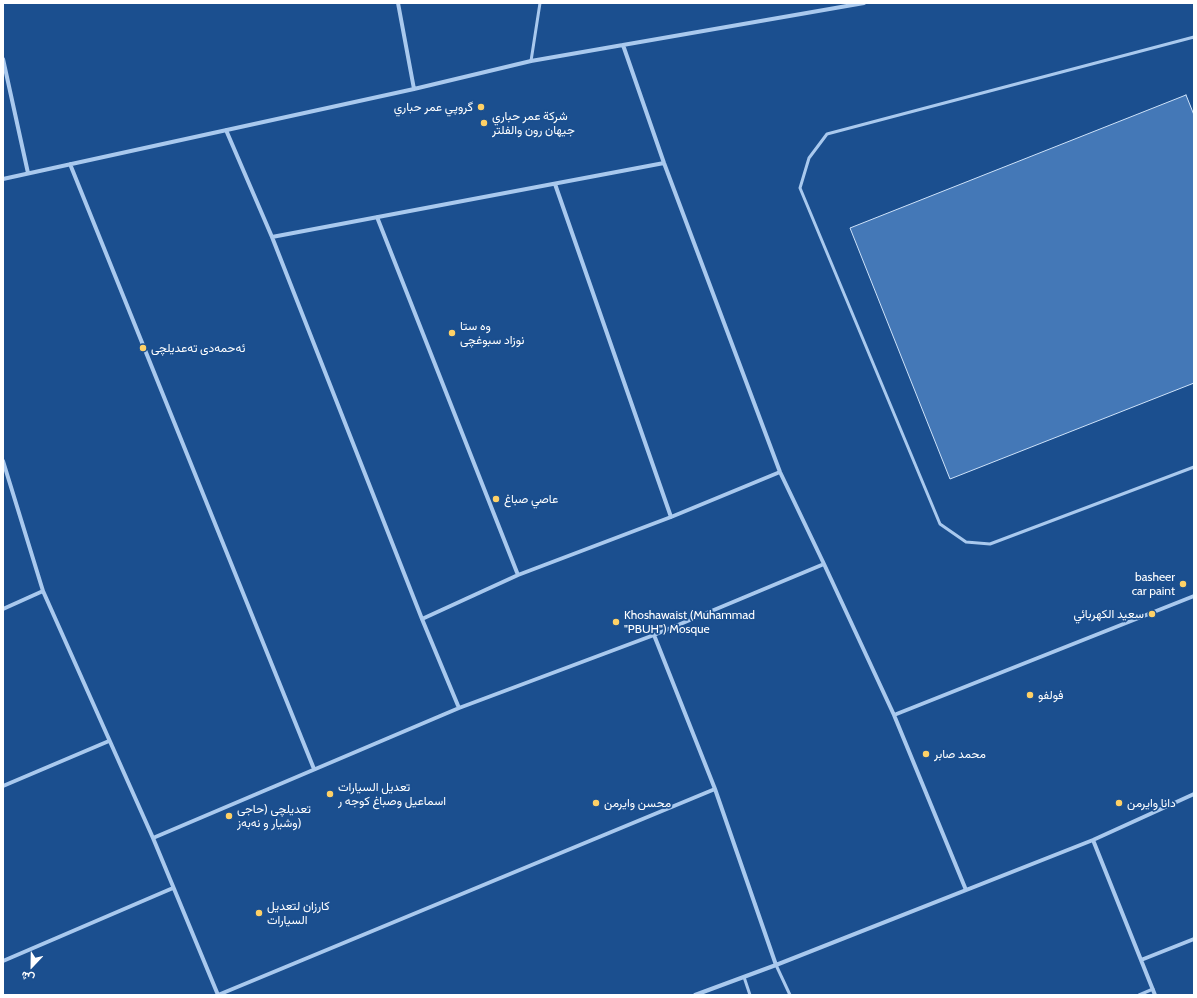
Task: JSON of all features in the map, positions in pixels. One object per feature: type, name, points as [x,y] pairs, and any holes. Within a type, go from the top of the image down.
[{"type":"street","points":[[398,3],[414,89]]},
{"type":"street","points":[[3,179],[414,89],[531,61],[864,3]]},
{"type":"street","points":[[623,45],[664,163],[780,472],[894,715],[966,890]]},
{"type":"street","points":[[3,59],[28,173]]},
{"type":"street","points":[[226,130],[272,237],[422,619],[459,708]]},
{"type":"street","points":[[272,237],[664,163]]},
{"type":"street","points":[[70,164],[314,769]]},
{"type":"street","points":[[555,184],[671,517]]},
{"type":"street","points":[[377,217],[518,575]]},
{"type":"street","points":[[3,461],[43,591],[153,838],[218,995],[715,789]]},
{"type":"street","points":[[422,619],[518,575],[671,517],[780,472]]},
{"type":"street","points":[[153,838],[459,708],[654,635],[824,564]]},
{"type":"street","points":[[3,609],[43,591]]},
{"type":"street","points":[[894,715],[1194,596]]},
{"type":"street","points":[[654,635],[715,789],[776,965]]},
{"type":"street","points":[[3,786],[109,740]]},
{"type":"street","points":[[695,995],[776,965],[1093,840],[1194,794]]},
{"type":"street","points":[[1093,840],[1156,995]]},
{"type":"street","points":[[3,961],[173,888]]},
{"type":"street","points":[[1141,960],[1194,939]]},
{"type":"lane","points":[[531,61],[540,3]]},
{"type":"lane","points":[[1194,37],[827,134],[809,158],[800,188],[940,524],[966,542],[990,544],[1194,467]]},
{"type":"lane","points":[[776,965],[790,995]]},
{"type":"lane","points":[[744,977],[750,995]]},
{"type":"lane","points":[[1139,995],[1153,989]]},
{"type":"building","points":[[1186,95],[1194,115],[1194,383],[950,479],[850,228]]},
{"type":"place","name":"گروپي عمر حباري","points":[[481,107]]},
{"type":"place","name":"شركة عمر حباري جيھان رون والفلتر","points":[[484,123]]},
{"type":"place","name":"وه ستا نوزاد سبوغچى","points":[[452,333]]},
{"type":"place","name":"ئەحمەدی تەعدیلچی","points":[[143,348]]},
{"type":"place","name":"عاصي صباغ","points":[[496,499]]},
{"type":"place","name":"basheer car paint","points":[[1183,584]]},
{"type":"place","name":"سعيد الكهربائي","points":[[1152,614]]},
{"type":"place","name":"Khoshawaist (Muhammad \"PBUH\") Mosque","points":[[616,622]]},
{"type":"place","name":"فولفو","points":[[1030,695]]},
{"type":"place","name":"محمد صابر","points":[[926,754]]},
{"type":"place","name":"تعديل السيارات اسماعيل وصباغ كوجه ر","points":[[330,794]]},
{"type":"place","name":"محسن وایرمن","points":[[596,803]]},
{"type":"place","name":"دانا وایرمن","points":[[1119,803]]},
{"type":"place","name":"تعديلچى (حاجى وشيار و نەبەز)","points":[[229,816]]},
{"type":"place","name":"كارزان لتعديل السيارات","points":[[259,913]]}]
